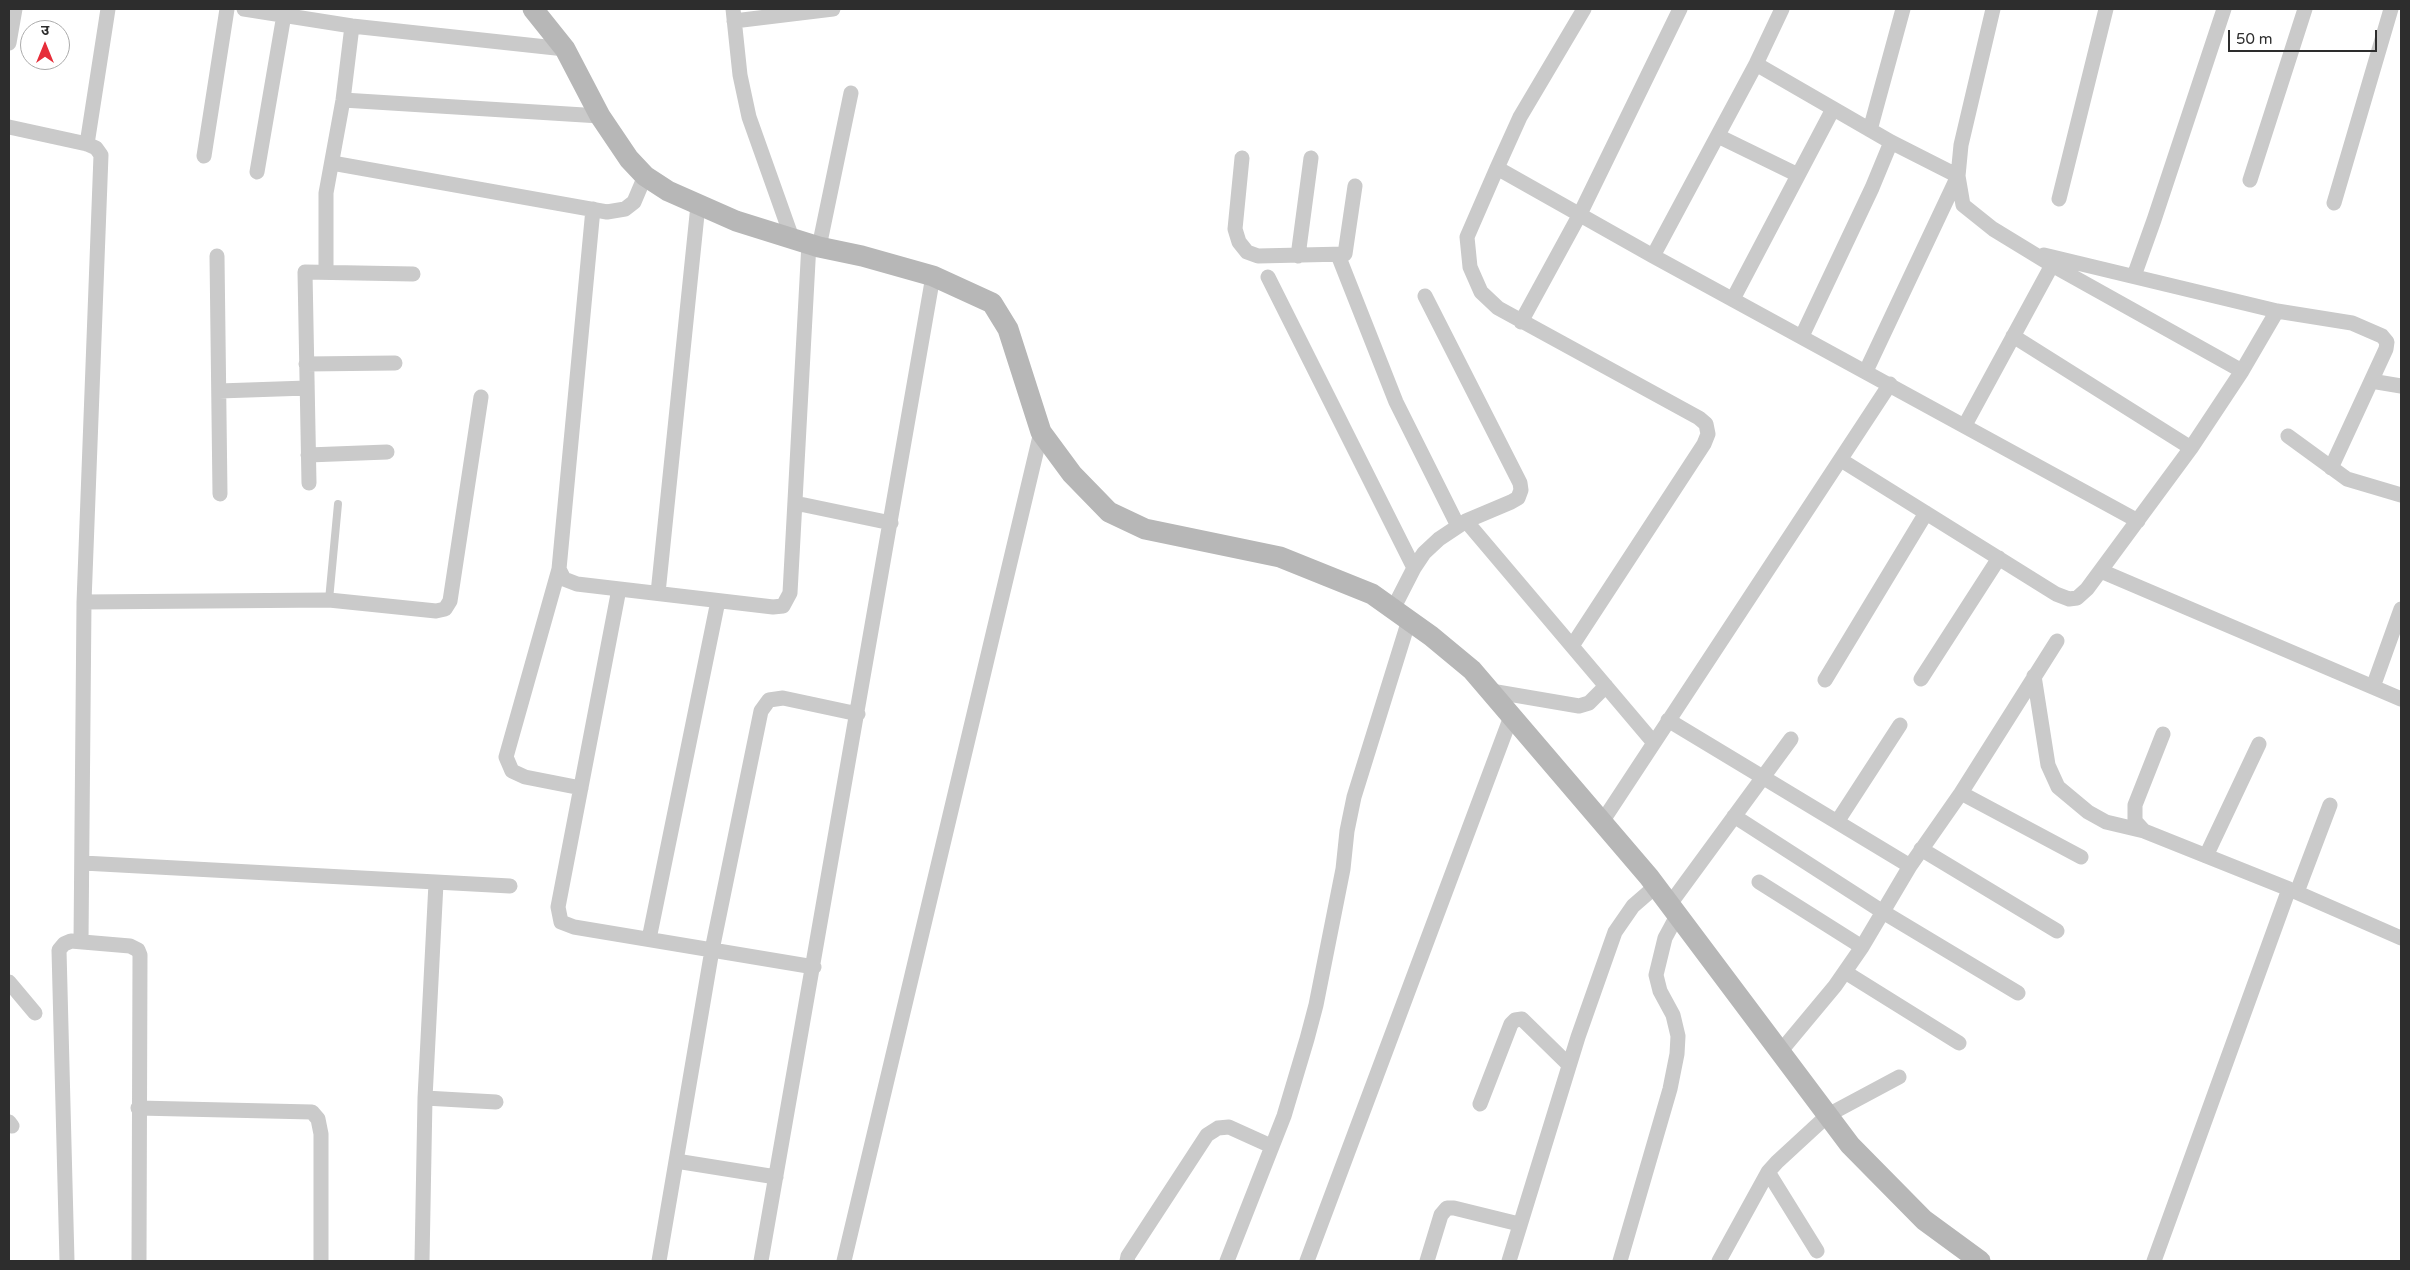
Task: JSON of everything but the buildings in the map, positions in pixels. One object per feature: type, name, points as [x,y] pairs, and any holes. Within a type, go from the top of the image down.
[{"type":"main road","points":[[533,9],[565,50],[600,116],[629,159],[645,176],[668,191],[736,222],[806,243],[862,256],[933,276],[992,302],[1008,330],[1041,432],[1072,474],[1109,512],[1145,529],[1280,557],[1372,594],[1472,670],[1512,714],[1656,886],[1850,1144],[1924,1220],[1980,1261]]},
{"type":"street","points":[[9,43],[15,9]]},
{"type":"street","points":[[87,144],[108,9]]},
{"type":"street","points":[[204,156],[227,9]]},
{"type":"street","points":[[244,9],[285,12],[352,26],[565,50]]},
{"type":"street","points":[[806,243],[748,117],[740,75],[734,15],[833,9]]},
{"type":"street","points":[[1572,646],[1704,444],[1708,434],[1706,424],[1699,418],[1520,322],[1498,308],[1481,292],[1470,267],[1468,236],[1497,168],[1520,117],[1584,9]]},
{"type":"street","points":[[1520,322],[1580,214],[1680,9]]},
{"type":"street","points":[[1652,256],[1756,64],[1782,9]]},
{"type":"street","points":[[1870,130],[1903,9]]},
{"type":"street","points":[[1993,9],[1961,145],[1958,176],[1963,205],[1993,229],[2028,251],[2242,371]]},
{"type":"street","points":[[2060,200],[2106,9]]},
{"type":"street","points":[[2134,276],[2224,9]]},
{"type":"street","points":[[2250,180],[2305,9]]},
{"type":"street","points":[[2334,203],[2391,9]]},
{"type":"street","points":[[257,172],[285,12]]},
{"type":"street","points":[[326,272],[326,193],[343,100],[352,26]]},
{"type":"street","points":[[1756,64],[1891,142],[1958,176]]},
{"type":"street","points":[[559,569],[564,579],[577,584],[773,607],[783,606],[790,593],[806,243],[851,93]]},
{"type":"street","points":[[343,100],[600,116]]},
{"type":"street","points":[[1733,299],[1833,109]]},
{"type":"street","points":[[9,127],[87,144],[96,148],[101,156],[84,602],[81,941]]},
{"type":"street","points":[[1718,136],[1798,175]]},
{"type":"street","points":[[1802,336],[1872,188],[1891,142]]},
{"type":"street","points":[[1242,158],[1235,229],[1239,242],[1246,252],[1258,256],[1344,254],[1355,186]]},
{"type":"street","points":[[1298,256],[1312,158]]},
{"type":"street","points":[[332,163],[607,212],[625,209],[634,202],[645,176]]},
{"type":"street","points":[[1497,168],[1652,256],[2138,520]]},
{"type":"street","points":[[1866,371],[1958,176]]},
{"type":"street","points":[[658,593],[698,205]]},
{"type":"street","points":[[581,788],[518,774],[512,771],[506,756],[559,569],[593,209]]},
{"type":"street","points":[[2028,251],[2277,311],[2352,323],[2382,336],[2387,342],[2386,350],[2331,468]]},
{"type":"street","points":[[1338,255],[1396,402],[1462,524],[1572,646],[1654,743]]},
{"type":"street","points":[[217,256],[220,494]]},
{"type":"street","points":[[1965,425],[2052,265]]},
{"type":"street","points":[[309,483],[304,272],[413,274]]},
{"type":"street","points":[[761,1261],[892,523],[933,276]]},
{"type":"street","points":[[1268,277],[1414,568]]},
{"type":"street","points":[[1227,1261],[1284,1116],[1316,1005],[1343,870],[1347,831],[1354,797],[1414,568],[1424,553],[1439,539],[1462,524],[1518,498],[1521,490],[1520,483],[1425,296]]},
{"type":"street","points":[[1841,460],[2056,594],[2069,599],[2077,598],[2087,590],[2191,448],[2242,371],[2277,311]]},
{"type":"street","points":[[2013,336],[2191,448]]},
{"type":"street","points":[[306,364],[395,363]]},
{"type":"street","points":[[2371,381],[2401,386]]},
{"type":"street","points":[[1602,822],[1890,384]]},
{"type":"street","points":[[219,391],[307,388]]},
{"type":"street","points":[[84,602],[330,600],[436,611],[445,609],[450,601],[481,397]]},
{"type":"street","points":[[844,1261],[1041,432]]},
{"type":"street","points":[[2288,436],[2347,480],[2401,495]]},
{"type":"street","points":[[308,455],[387,452]]},
{"type":"street","points":[[795,503],[892,523]]},
{"type":"street","points":[[1825,680],[1926,513]]},
{"type":"street","points":[[1921,679],[1999,558]]},
{"type":"street","points":[[2101,571],[2401,699]]},
{"type":"street","points":[[619,589],[558,906],[561,922],[574,927],[814,967]]},
{"type":"street","points":[[649,939],[718,601]]},
{"type":"street","points":[[2373,687],[2401,610]]},
{"type":"street","points":[[1780,1052],[1845,972],[1862,947],[1910,866],[1961,793],[2057,641]]},
{"type":"street","points":[[2034,676],[2048,765],[2058,787],[2088,812],[2106,822],[2144,831],[2293,891],[2401,938]]},
{"type":"street","points":[[1491,690],[1578,706],[1588,703],[1606,686]]},
{"type":"street","points":[[659,1261],[712,950],[761,711],[770,700],[782,698],[858,714]]},
{"type":"street","points":[[1307,1261],[1512,714]]},
{"type":"street","points":[[1668,720],[1910,866]]},
{"type":"street","points":[[1837,822],[1900,725]]},
{"type":"street","points":[[2144,831],[2135,821],[2135,806],[2163,734]]},
{"type":"street","points":[[1620,1261],[1670,1089],[1677,1054],[1678,1036],[1673,1015],[1660,991],[1656,974],[1674,909],[1734,816],[1791,740]]},
{"type":"street","points":[[2206,856],[2259,744]]},
{"type":"street","points":[[1961,793],[2081,857]]},
{"type":"street","points":[[2154,1261],[2293,891],[2330,806]]},
{"type":"street","points":[[1734,816],[1883,912],[2018,993]]},
{"type":"street","points":[[1921,850],[2057,930]]},
{"type":"street","points":[[83,863],[510,886]]},
{"type":"street","points":[[1759,882],[1862,947]]},
{"type":"street","points":[[422,1261],[425,1098],[436,883]]},
{"type":"street","points":[[1509,1261],[1569,1065],[1615,932],[1633,906],[1656,886]]},
{"type":"street","points":[[67,1261],[59,950],[64,944],[81,941],[130,946],[138,950],[140,955],[139,1261]]},
{"type":"street","points":[[1845,972],[1959,1044]]},
{"type":"street","points":[[9,982],[35,1013]]},
{"type":"street","points":[[1480,1104],[1510,1024],[1515,1020],[1522,1020],[1569,1065]]},
{"type":"street","points":[[1719,1261],[1768,1172],[1828,1115],[1899,1077]]},
{"type":"street","points":[[425,1098],[496,1102]]},
{"type":"street","points":[[138,1108],[312,1112],[318,1119],[321,1134],[321,1261]]},
{"type":"street","points":[[1127,1261],[1128,1256],[1207,1135],[1218,1128],[1229,1127],[1271,1146]]},
{"type":"street","points":[[676,1161],[776,1177]]},
{"type":"street","points":[[1768,1172],[1817,1251]]},
{"type":"street","points":[[1427,1261],[1441,1216],[1447,1208],[1454,1208],[1519,1224]]},
{"type":"lane","points":[[330,600],[338,504]]}]
